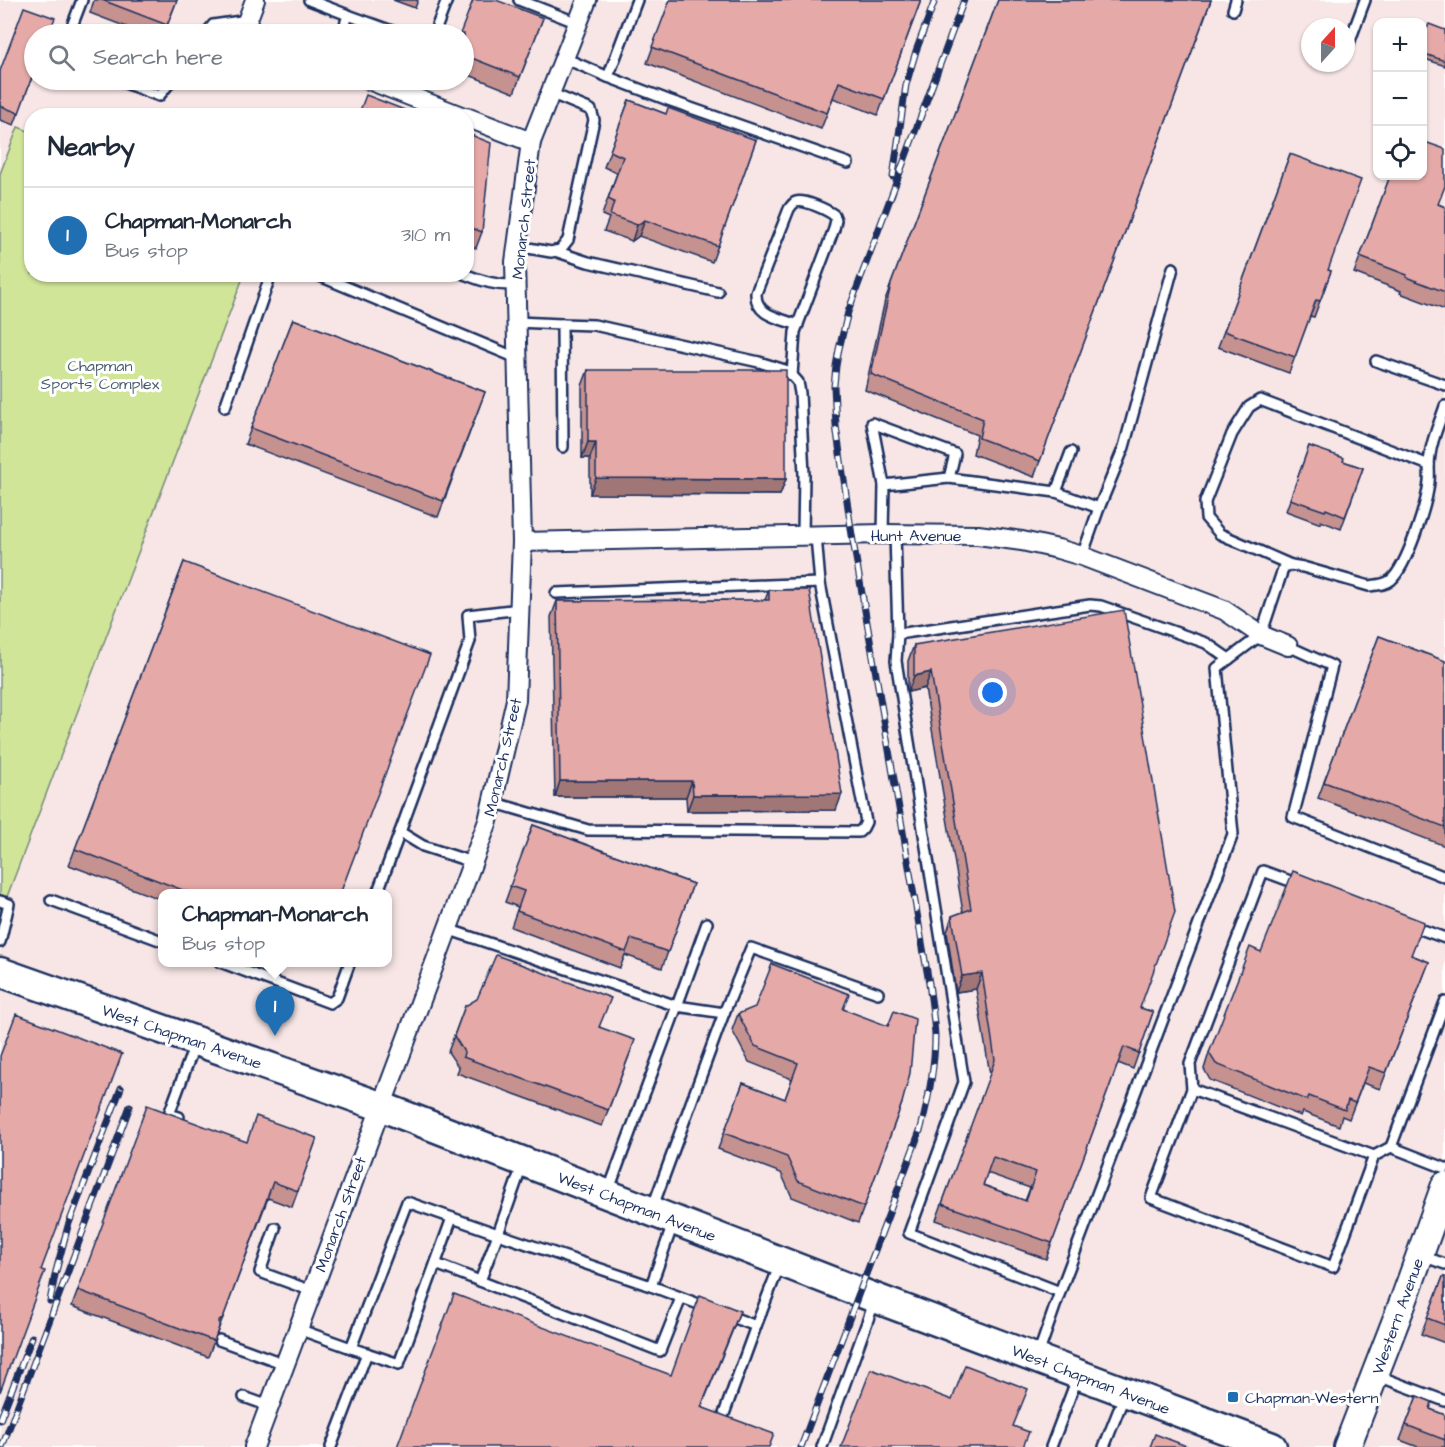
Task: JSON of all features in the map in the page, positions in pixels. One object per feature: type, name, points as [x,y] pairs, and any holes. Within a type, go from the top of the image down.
[{"type":"main road","name":"West Chapman Avenue","points":[[0,972],[380,1106],[781,1262],[1272,1447]]},
{"type":"street","points":[[248,24],[255,0]]},
{"type":"street","name":"Monarch Street","points":[[254,1447],[488,821],[516,700],[522,542],[515,262],[531,142],[586,0]]},
{"type":"street","points":[[418,90],[448,108]]},
{"type":"street","points":[[474,120],[531,142]]},
{"type":"street","name":"Hunt Avenue","points":[[522,542],[810,535],[978,535],[1022,541],[1082,556],[1224,610],[1261,635],[1288,646]]},
{"type":"street","name":"Western Avenue","points":[[1347,1447],[1420,1255],[1434,1228],[1445,1185]]},
{"type":"lane","points":[[73,24],[82,0]]},
{"type":"lane","points":[[309,0],[373,24]]},
{"type":"lane","points":[[438,24],[447,0]]},
{"type":"lane","points":[[519,0],[578,23]]},
{"type":"lane","points":[[608,77],[638,0]]},
{"type":"lane","points":[[1233,10],[1236,0]]},
{"type":"lane","points":[[1355,27],[1365,0]]},
{"type":"lane","points":[[345,24],[348,15]]},
{"type":"lane","points":[[564,58],[668,100],[848,163]]},
{"type":"lane","points":[[143,90],[159,96],[164,90]]},
{"type":"lane","points":[[517,246],[551,252],[560,250],[568,240],[594,120],[591,110],[550,93]]},
{"type":"lane","points":[[792,376],[795,332],[798,325],[834,229],[836,220],[829,211],[798,201],[789,209],[756,293],[756,302],[760,309],[798,325]]},
{"type":"lane","points":[[555,251],[588,262],[718,292]]},
{"type":"lane","points":[[1082,556],[1124,447],[1173,268]]},
{"type":"lane","points":[[474,278],[488,283],[516,285]]},
{"type":"lane","points":[[225,408],[268,282]]},
{"type":"lane","points":[[334,282],[518,358]]},
{"type":"lane","points":[[492,802],[588,830],[859,832],[866,822],[810,535],[798,382],[788,371],[759,362],[594,324],[516,322]]},
{"type":"lane","points":[[562,324],[563,447]]},
{"type":"lane","points":[[1376,361],[1445,385]]},
{"type":"lane","points":[[1429,465],[1260,400],[1250,407],[1232,434],[1205,502],[1206,518],[1220,534],[1291,565],[1369,586],[1381,585],[1390,581],[1407,557],[1425,502],[1431,450],[1445,406]]},
{"type":"lane","points":[[949,478],[955,454],[872,423],[884,485],[889,534],[898,634],[896,661],[964,1082],[909,1233],[1060,1292]]},
{"type":"lane","points":[[1056,492],[1071,452]]},
{"type":"lane","points":[[884,485],[949,478],[1056,492],[1099,508]]},
{"type":"lane","points":[[1036,1358],[1233,834],[1217,668],[1261,635],[1283,569],[1291,565]]},
{"type":"lane","points":[[556,593],[820,583]]},
{"type":"lane","points":[[898,634],[1090,605],[1101,606],[1206,643],[1228,659]]},
{"type":"lane","points":[[379,889],[470,641],[468,615],[520,609]]},
{"type":"lane","points":[[1288,646],[1332,666],[1293,817],[1445,877]]},
{"type":"lane","points":[[400,832],[423,846],[472,862]]},
{"type":"lane","points":[[1306,886],[1263,871],[1190,1064],[1192,1089],[1151,1198],[1334,1267],[1374,1156],[1391,1147],[1445,1002]]},
{"type":"lane","points":[[51,900],[158,940]]},
{"type":"lane","points":[[0,901],[9,904],[0,942]]},
{"type":"lane","points":[[1402,922],[1445,938]]},
{"type":"lane","points":[[607,1194],[707,923]]},
{"type":"lane","points":[[447,929],[677,1006],[724,1013]]},
{"type":"lane","points":[[651,1286],[663,1216],[724,1013],[751,948],[878,993]]},
{"type":"lane","points":[[231,967],[330,1003],[337,998],[349,967]]},
{"type":"lane","points":[[191,1122],[169,1114],[196,1041]]},
{"type":"lane","points":[[1192,1089],[1374,1156]]},
{"type":"lane","points":[[1391,1147],[1445,1168]]},
{"type":"lane","points":[[480,1281],[524,1162]]},
{"type":"lane","points":[[351,1348],[407,1202],[651,1286],[756,1326]]},
{"type":"lane","points":[[298,1329],[399,1364],[452,1218]]},
{"type":"lane","points":[[275,1228],[260,1272],[312,1291]]},
{"type":"lane","points":[[1420,1255],[1445,1264]]},
{"type":"lane","points":[[724,1414],[781,1262]]},
{"type":"lane","points":[[436,1264],[660,1351],[681,1298]]},
{"type":"lane","points":[[822,1447],[876,1298]]},
{"type":"lane","points":[[219,1340],[285,1364]]},
{"type":"lane","points":[[331,1447],[367,1353]]},
{"type":"lane","points":[[1051,1447],[1079,1374]]},
{"type":"lane","points":[[1376,1375],[1445,1401]]},
{"type":"lane","points":[[1104,1447],[1125,1392]]},
{"type":"lane","points":[[243,1397],[269,1406]]},
{"type":"shaded area","points":[[0,0],[1445,0],[1445,1447],[0,1447],[0,915],[241,282],[474,282],[474,108],[24,108],[24,129],[18,127],[0,174]]},
{"type":"green space","name":"Chapman Sports Complex","points":[[18,127],[24,129],[24,282],[241,282],[0,915],[0,174]]},
{"type":"building","points":[[102,0],[177,0],[167,24]]},
{"type":"building","points":[[473,0],[496,0],[543,18],[520,77],[474,59],[474,24],[464,24]]},
{"type":"building","points":[[670,0],[921,0],[884,99],[839,82],[827,113],[652,47]]},
{"type":"building","points":[[998,0],[1211,0],[1040,461],[979,438],[983,419],[871,374],[891,284]]},
{"type":"building","points":[[24,7],[55,18],[52,24],[24,24],[24,90],[27,90],[19,113],[0,106],[0,71]]},
{"type":"building","points":[[1429,24],[1445,30],[1445,61],[1427,55]]},
{"type":"building","points":[[366,95],[399,108],[361,108]]},
{"type":"building","points":[[629,100],[666,114],[668,108],[756,140],[718,246],[645,220],[637,225],[610,215],[614,202],[608,199],[623,157],[610,151]]},
{"type":"building","points":[[474,136],[491,143],[482,232],[474,229]]},
{"type":"building","points":[[1427,143],[1445,149],[1445,186],[1438,204],[1445,207],[1445,292],[1360,257],[1389,180],[1427,180]]},
{"type":"building","points":[[1290,154],[1361,180],[1328,270],[1331,271],[1320,301],[1316,300],[1295,357],[1224,331]]},
{"type":"building","points":[[293,319],[485,392],[443,501],[251,428]]},
{"type":"building","points":[[588,370],[786,370],[786,479],[596,478],[596,442],[588,442]]},
{"type":"building","points":[[1309,446],[1344,458],[1343,461],[1363,468],[1345,517],[1290,499]]},
{"type":"building","points":[[184,562],[430,655],[342,889],[180,889],[75,849]]},
{"type":"building","points":[[769,590],[809,590],[842,794],[693,795],[692,781],[560,781],[557,601],[769,600]]},
{"type":"building","points":[[1124,610],[1175,912],[1140,1008],[1153,1012],[1139,1053],[1124,1047],[1052,1243],[942,1204],[995,1060],[982,973],[962,976],[952,916],[971,909],[931,672],[914,676],[914,645]],"holes":[[[993,1157],[1036,1172],[1026,1201],[983,1185]]]},
{"type":"building","points":[[1379,636],[1445,661],[1445,827],[1324,782]]},
{"type":"building","points":[[533,825],[693,884],[668,952],[631,939],[626,952],[517,911],[524,891],[510,886]]},
{"type":"building","points":[[1293,871],[1424,922],[1411,955],[1429,962],[1386,1073],[1369,1067],[1355,1103],[1348,1100],[1345,1110],[1309,1096],[1307,1100],[1216,1064],[1209,1053],[1250,947],[1261,952]]},
{"type":"building","points":[[496,955],[611,998],[599,1027],[635,1040],[608,1110],[463,1057],[464,1052],[454,1036],[465,1006],[477,999]]},
{"type":"building","points":[[772,964],[849,994],[843,1009],[888,1026],[894,1011],[915,1019],[910,1073],[902,1103],[864,1207],[798,1181],[787,1157],[724,1133],[743,1083],[785,1099],[798,1063],[755,1046],[738,1014],[755,1007]]},
{"type":"building","points":[[16,1014],[122,1054],[41,1270],[45,1271],[0,1392],[0,1056]]},
{"type":"building","points":[[147,1105],[247,1142],[256,1116],[317,1138],[298,1191],[273,1182],[223,1318],[219,1321],[214,1341],[78,1290]]},
{"type":"building","points":[[1443,1277],[1445,1277],[1445,1325],[1427,1318]]},
{"type":"building","points":[[454,1294],[671,1375],[700,1295],[740,1311],[701,1407],[774,1434],[769,1447],[397,1447]]},
{"type":"building","points":[[965,1365],[1028,1389],[1013,1426],[1029,1432],[1023,1447],[841,1447],[871,1369],[952,1400]]},
{"type":"building","points":[[1417,1396],[1432,1402],[1430,1409],[1445,1415],[1445,1440],[1406,1425]]},
{"type":"building","points":[[1155,1434],[1189,1447],[1150,1447]]},
{"type":"railway","points":[[893,177],[906,85],[935,0]]},
{"type":"railway","points":[[801,1447],[921,1128],[933,1070],[935,1035],[929,983],[852,535],[836,426],[834,386],[839,349],[848,312],[964,0]]},
{"type":"railway","points":[[50,1301],[68,1226],[121,1088]]},
{"type":"railway","points":[[2,1447],[130,1106]]},
{"type":"railway","points":[[0,1420],[32,1337]]},
{"type":"place","name":"Chapman-Monarch","points":[[275,1036]]},
{"type":"place","name":"Chapman-Western","points":[[1233,1397]]}]
